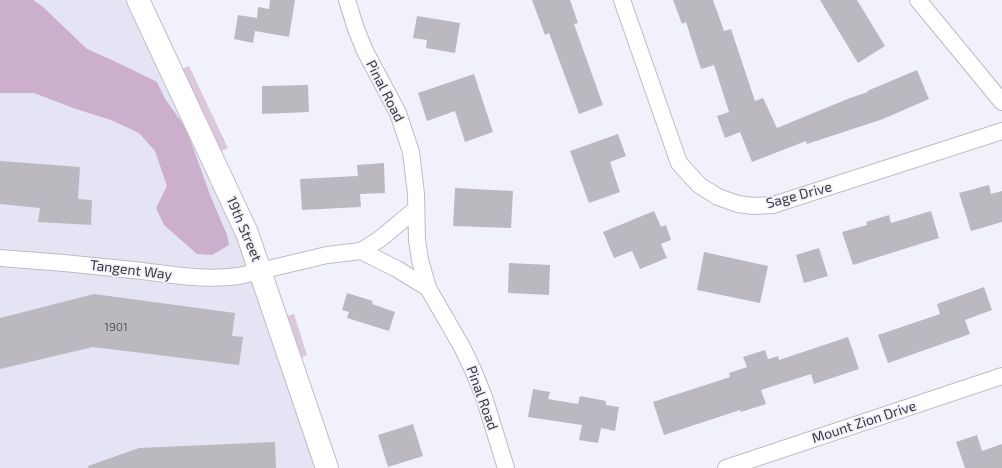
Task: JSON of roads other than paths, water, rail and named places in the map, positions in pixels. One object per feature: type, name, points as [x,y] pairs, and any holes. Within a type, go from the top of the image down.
[{"type":"street","name":"19th Street","points":[[138,0],[248,232],[327,468]]},
{"type":"street","name":"Pinal Road","points":[[347,0],[356,30],[365,51],[398,113],[411,152],[414,175],[417,240],[420,260],[428,288],[462,347],[473,370],[484,397],[506,468]]},
{"type":"street","name":"Sage Drive","points":[[622,0],[679,163],[699,185],[718,197],[738,204],[753,206],[773,205],[1002,131]]},
{"type":"street","points":[[918,0],[1002,102]]},
{"type":"street","points":[[261,271],[327,255],[361,251],[380,239],[416,208]]},
{"type":"street","name":"Pinal Road","points":[[361,251],[397,269],[428,288]]},
{"type":"street","name":"Tangent Way","points":[[0,258],[208,278],[239,276],[261,271]]},
{"type":"street","name":"Mount Zion Drive","points":[[726,468],[1002,376]]}]
